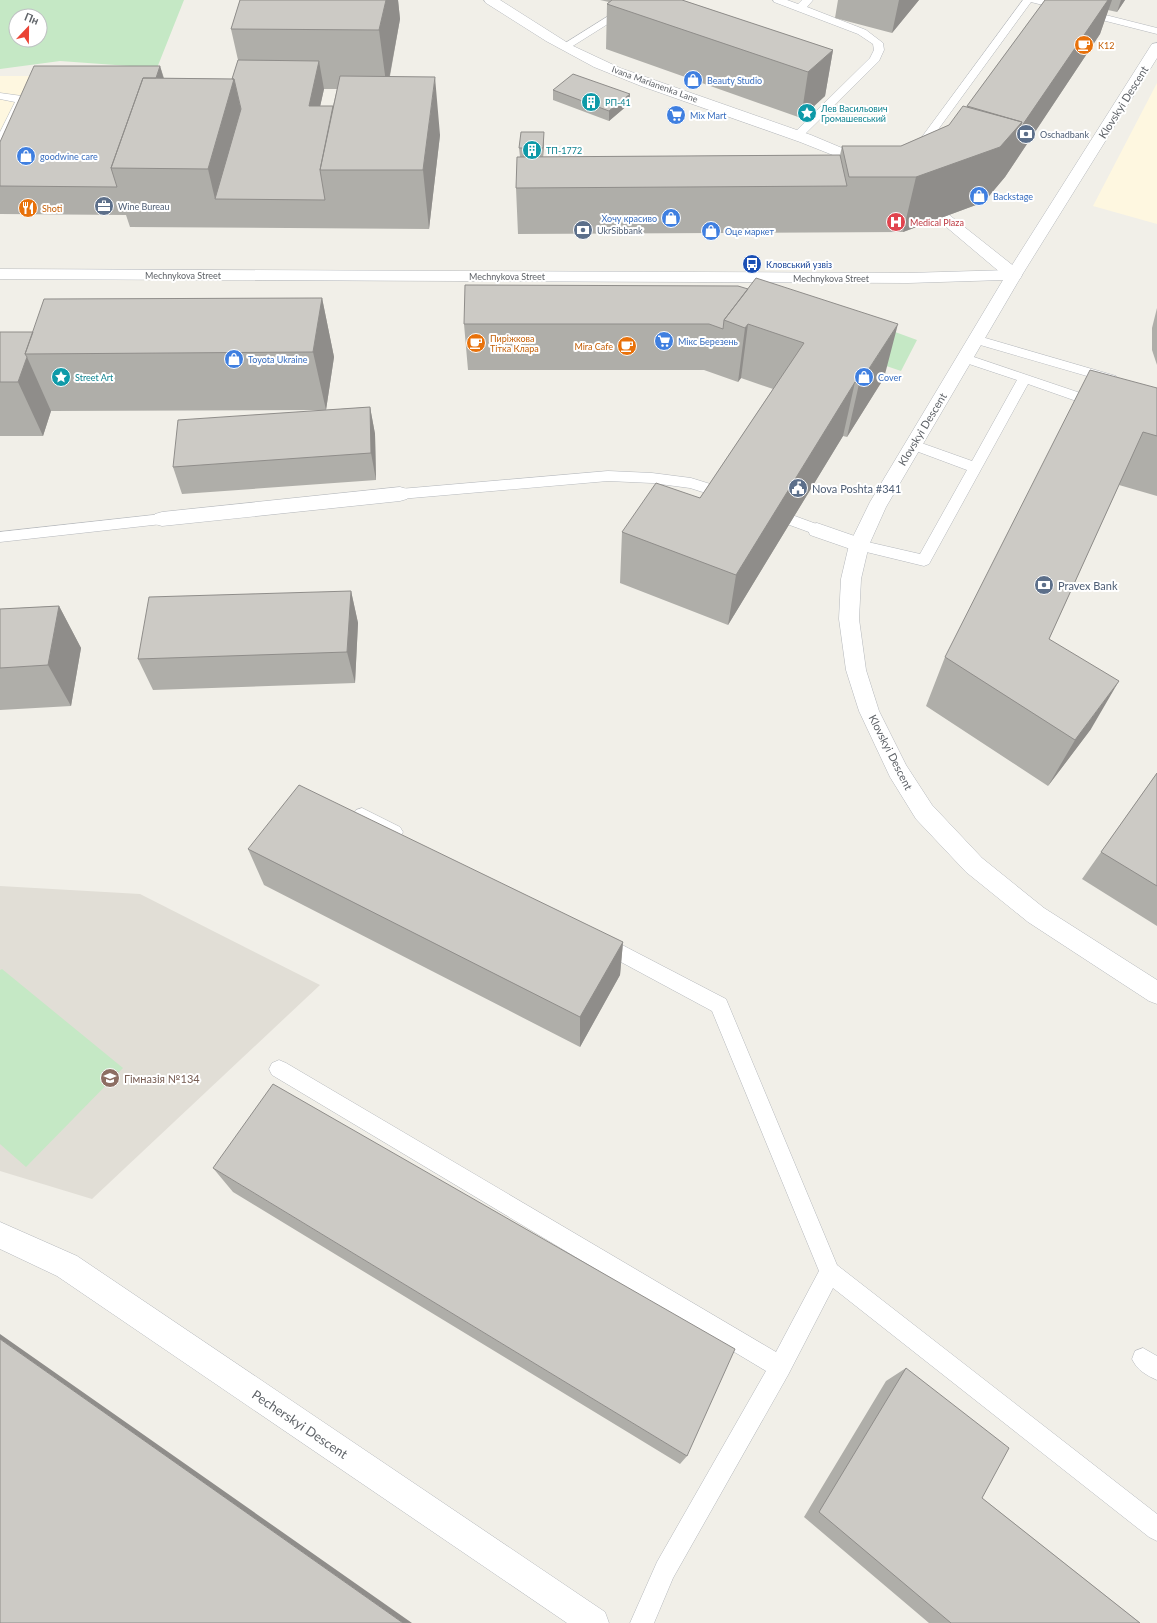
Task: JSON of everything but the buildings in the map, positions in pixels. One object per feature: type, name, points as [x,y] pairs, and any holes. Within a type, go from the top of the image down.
[{"type":"street","name":"Ivana Marianenka Lane","points":[[492,0],[564,47],[614,70],[798,135],[883,171]]},
{"type":"street","name":"Klovskyi Descent","points":[[1156,52],[1014,275],[877,507],[859,545],[851,579],[849,619],[856,670],[869,711],[898,771],[924,812],[974,865],[1036,914],[1157,993]]},
{"type":"street","points":[[943,217],[1014,275]]},
{"type":"street","name":"Mechnykova Street","points":[[0,274],[900,278],[1014,275]]},
{"type":"street","points":[[162,519],[400,494]]},
{"type":"street","points":[[817,530],[859,545]]},
{"type":"street","name":"Pecherskyi Descent","points":[[0,1235],[67,1266],[594,1623]]},
{"type":"lane","points":[[778,0],[862,32],[878,43],[879,50],[875,59],[798,135]]},
{"type":"lane","points":[[800,8],[808,0]]},
{"type":"lane","points":[[910,160],[1028,0]]},
{"type":"lane","points":[[1034,0],[1157,31]]},
{"type":"lane","points":[[564,47],[618,13],[640,20]]},
{"type":"lane","points":[[0,96],[18,98],[20,102],[0,144]]},
{"type":"lane","points":[[975,340],[1126,383]]},
{"type":"lane","points":[[965,358],[1114,409]]},
{"type":"lane","points":[[859,545],[924,560],[1025,378]]},
{"type":"lane","points":[[913,445],[975,468]]},
{"type":"lane","points":[[400,494],[608,476],[652,478],[691,483],[730,496]]},
{"type":"lane","points":[[0,537],[162,519]]},
{"type":"lane","points":[[792,520],[817,530]]},
{"type":"lane","points":[[362,815],[411,841]]},
{"type":"lane","points":[[586,934],[719,1005],[830,1272],[1157,1528]]},
{"type":"lane","points":[[279,1070],[780,1366]]},
{"type":"lane","points":[[642,1623],[665,1570],[780,1366],[830,1272]]},
{"type":"shaded area","points":[[0,76],[42,76],[0,172]]},
{"type":"shaded area","points":[[1157,83],[1157,224],[1093,206]]},
{"type":"shaded area","name":"Гімназія №134","points":[[0,886],[140,894],[320,985],[92,1199],[0,1171]]},
{"type":"green space","points":[[0,0],[184,0],[157,68],[60,61],[0,69]]},
{"type":"green space","points":[[887,329],[917,340],[901,371],[804,338]]},
{"type":"green space","points":[[2,969],[123,1068],[26,1167],[0,1144],[0,970]]},
{"type":"place","name":"K12","points":[[1084,45]]},
{"type":"place","name":"Beauty Studio","points":[[693,80]]},
{"type":"place","name":"РП-41","points":[[591,102]]},
{"type":"place","name":"Лев Васильович Громашевський","points":[[807,113]]},
{"type":"place","name":"Mix Mart","points":[[676,115]]},
{"type":"place","name":"Oschadbank","points":[[1026,134]]},
{"type":"place","name":"ТП-1772","points":[[532,150]]},
{"type":"place","name":"goodwine care","points":[[26,156]]},
{"type":"place","name":"Backstage","points":[[979,196]]},
{"type":"place","name":"Wine Bureau","points":[[104,206]]},
{"type":"place","name":"Shoti","points":[[28,208]]},
{"type":"place","name":"Хочу красиво","points":[[671,218]]},
{"type":"place","name":"Medical Plaza","points":[[896,222]]},
{"type":"place","name":"UkrSibbank","points":[[583,230]]},
{"type":"place","name":"Оце маркет","points":[[711,231]]},
{"type":"place","name":"Кловський узвіз","points":[[752,264]]},
{"type":"place","name":"Мікс Березень","points":[[664,341]]},
{"type":"place","name":"Пиріжкова Тітка Клара","points":[[476,343]]},
{"type":"place","name":"Mira Cafe","points":[[627,346]]},
{"type":"place","name":"Toyota Ukraine","points":[[234,359]]},
{"type":"place","name":"Street Art","points":[[61,377]]},
{"type":"place","name":"Cover","points":[[864,377]]},
{"type":"place","name":"Nova Poshta #341","points":[[798,488]]},
{"type":"place","name":"Pravex Bank","points":[[1044,585]]},
{"type":"place","name":"Гімназія №134","points":[[110,1078]]}]
